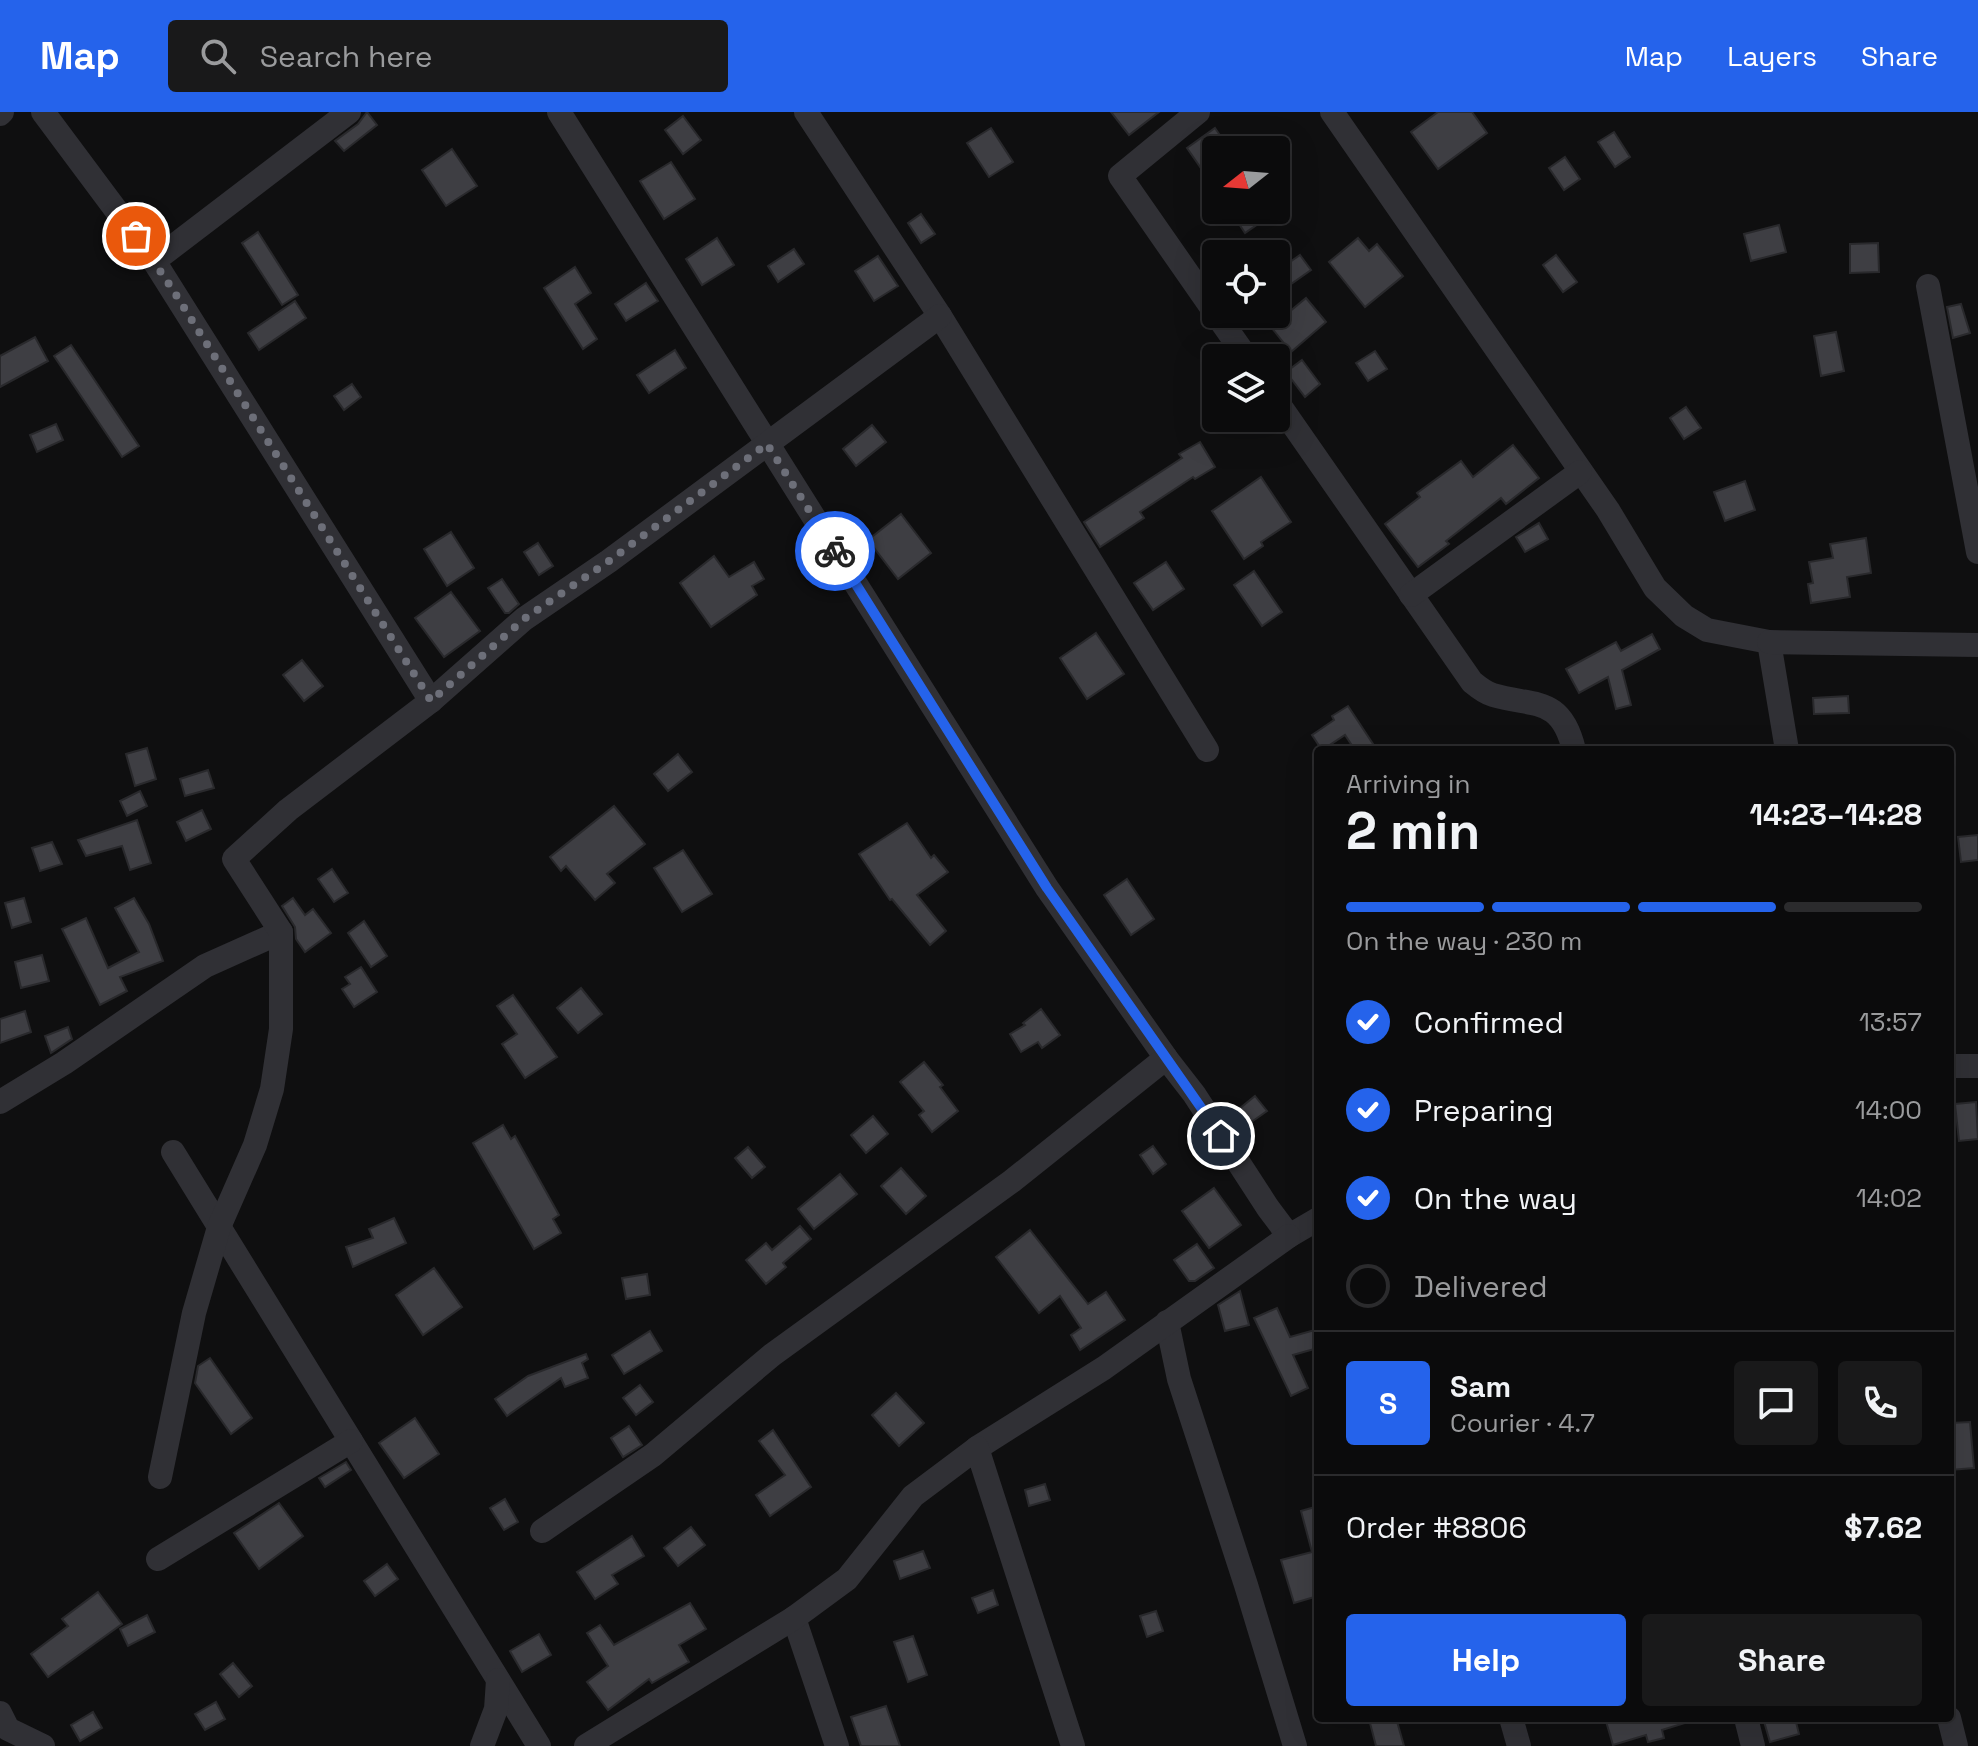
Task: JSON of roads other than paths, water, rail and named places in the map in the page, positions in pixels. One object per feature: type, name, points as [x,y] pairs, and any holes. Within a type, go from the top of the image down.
[{"type":"street","points":[[43,112],[154,261],[431,701]]},
{"type":"street","points":[[154,261],[349,112]]},
{"type":"street","points":[[559,112],[1047,888],[1194,1094],[1289,1236]]},
{"type":"street","points":[[806,112],[940,316],[1207,750]]},
{"type":"street","points":[[1198,112],[1120,176],[1202,294]]},
{"type":"street","points":[[1332,112],[1608,510],[1655,588],[1684,616],[1707,630],[1769,642],[1978,645]]},
{"type":"street","points":[[1928,286],[1978,552]]},
{"type":"street","points":[[160,1477],[194,1313],[219,1227],[255,1145],[272,1089],[281,1029],[281,932],[234,859],[288,810],[431,701],[524,619],[609,561],[940,316]]},
{"type":"street","points":[[1290,420],[1472,682],[1491,695],[1541,703],[1561,718],[1573,746]]},
{"type":"street","points":[[1411,595],[1580,472]]},
{"type":"street","points":[[1769,642],[1786,746]]},
{"type":"street","points":[[0,1102],[64,1063],[205,966],[281,932]]},
{"type":"street","points":[[542,1531],[653,1455],[772,1355],[1012,1181],[1166,1058]]},
{"type":"street","points":[[1954,1066],[1978,1066]]},
{"type":"street","points":[[173,1152],[539,1746]]},
{"type":"street","points":[[586,1746],[794,1618],[847,1579],[913,1496],[977,1448],[1104,1368],[1314,1221]]},
{"type":"street","points":[[1167,1322],[1179,1379],[1295,1746]]},
{"type":"street","points":[[158,1559],[351,1441]]},
{"type":"street","points":[[977,1448],[1073,1746]]},
{"type":"street","points":[[794,1618],[837,1746]]},
{"type":"street","points":[[482,1746],[496,1709],[498,1680]]},
{"type":"street","points":[[0,1713],[8,1729],[43,1746]]},
{"type":"street","points":[[1512,1722],[1519,1746]]},
{"type":"street","points":[[1747,1722],[1753,1746]]},
{"type":"street","points":[[1950,1722],[1956,1746]]}]
